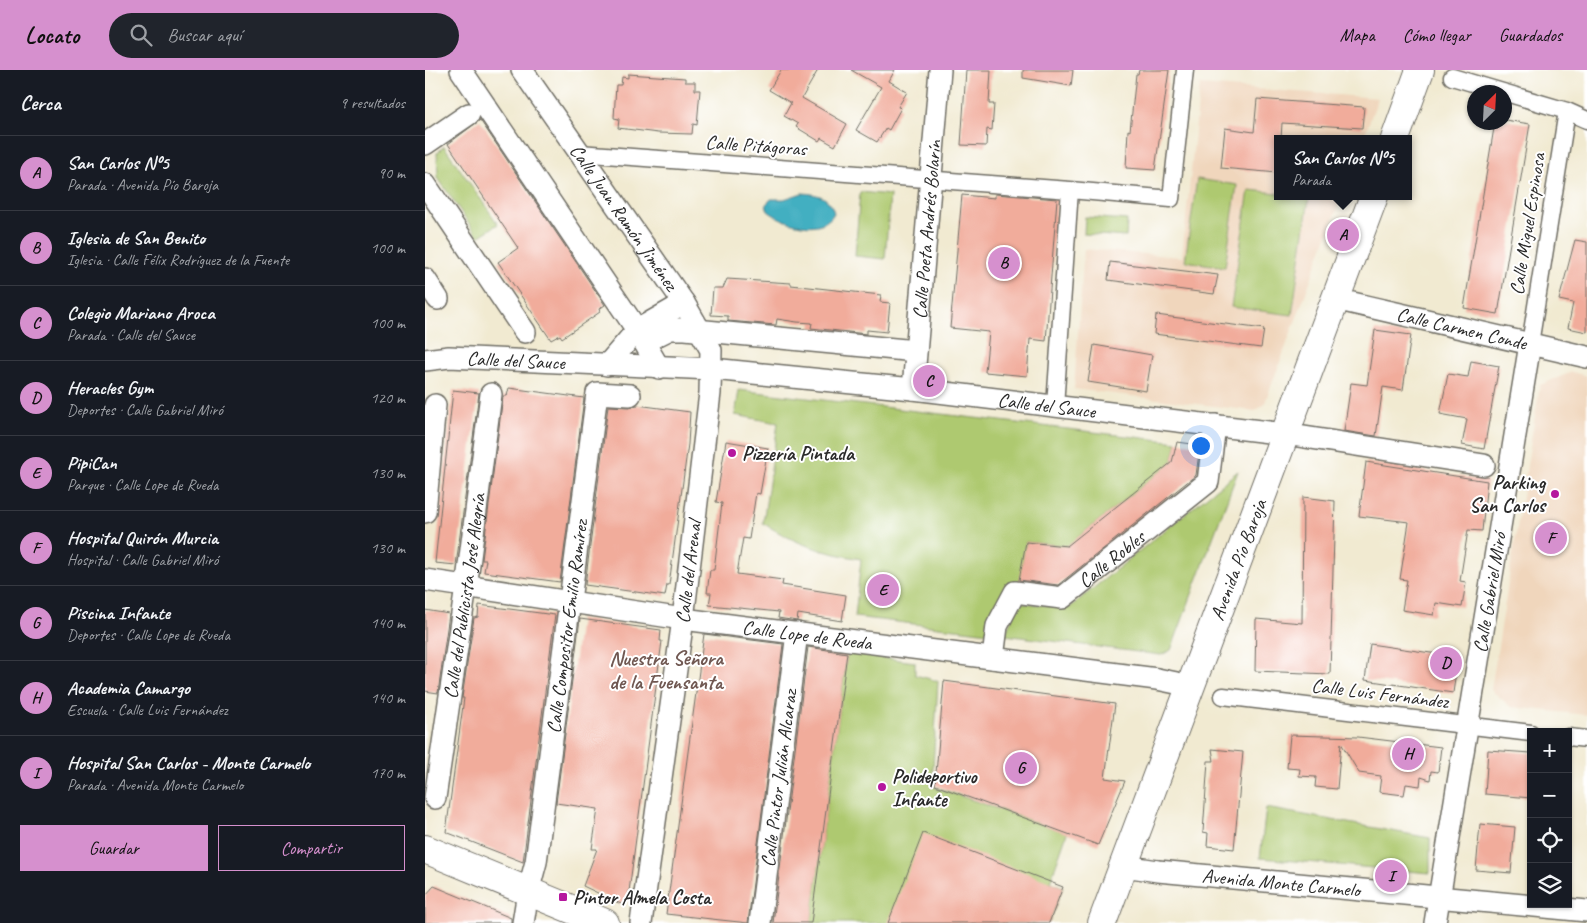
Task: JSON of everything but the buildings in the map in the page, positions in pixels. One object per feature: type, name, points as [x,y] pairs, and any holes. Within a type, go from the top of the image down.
[{"type":"main road","points":[[1396,135],[1420,70]]},
{"type":"main road","name":"Avenida Pío Baroja","points":[[1102,923],[1372,200]]},
{"type":"main road","points":[[425,849],[605,923]]},
{"type":"street","points":[[461,70],[640,336],[659,368]]},
{"type":"street","name":"Calle Juan Ramón Jiménez","points":[[522,70],[684,303],[711,350],[712,369]]},
{"type":"street","name":"Calle Poeta Andrés Bolarín","points":[[913,389],[940,70]]},
{"type":"street","name":"Calle Pitágoras","points":[[579,153],[1171,199],[1185,70]]},
{"type":"street","points":[[1452,77],[1567,110],[1587,120]]},
{"type":"street","name":"Calle Miguel Espinosa","points":[[1530,344],[1567,110]]},
{"type":"street","points":[[425,144],[469,114]]},
{"type":"street","points":[[425,184],[525,332]]},
{"type":"street","points":[[1055,406],[1070,190]]},
{"type":"street","points":[[425,279],[438,299]]},
{"type":"street","name":"Calle Carmen Conde","points":[[1335,299],[1587,357]]},
{"type":"street","points":[[607,366],[640,336],[684,303]]},
{"type":"street","points":[[640,336],[670,329],[916,351]]},
{"type":"street","name":"Calle Gabriel Miró","points":[[1435,923],[1530,344]]},
{"type":"street","name":"Calle del Sauce","points":[[425,360],[449,357],[607,366],[712,369],[913,389],[1215,425],[1484,465]]},
{"type":"street","name":"Calle del Arenal","points":[[641,923],[683,619],[712,369]]},
{"type":"street","name":"Calle Compositor Emilio Ramírez","points":[[523,923],[528,892],[536,862],[597,393],[631,395]]},
{"type":"street","name":"Calle del Publicista José Alegría","points":[[435,798],[466,586],[491,394]]},
{"type":"street","points":[[425,512],[435,405]]},
{"type":"street","name":"Calle Robles","points":[[993,658],[997,626],[1015,592],[1063,598],[1208,482],[1215,425]]},
{"type":"street","name":"Calle Lope de Rueda","points":[[425,580],[683,619],[1157,678],[1191,686]]},
{"type":"street","name":"Calle Pintor Julián Alcaraz","points":[[760,923],[797,633]]},
{"type":"street","name":"Calle Luis Fernández","points":[[1223,696],[1527,732]]},
{"type":"street","points":[[1572,737],[1587,739]]},
{"type":"street","name":"Avenida Monte Carmelo","points":[[1124,866],[1158,872],[1438,899],[1587,911]]},
{"type":"shaded area","points":[[1200,85],[1378,98],[1364,135],[1274,135],[1274,200],[1341,200],[1264,405],[1255,411],[1074,389],[1084,249],[1182,257]]},
{"type":"shaded area","name":"Parking San Carlos","points":[[1572,372],[1587,376],[1587,715],[1511,707],[1491,690],[1540,385]]},
{"type":"green space","points":[[444,146],[498,224],[478,237],[438,178],[437,153]]},
{"type":"green space","points":[[1197,179],[1237,185],[1225,267],[1185,261]]},
{"type":"green space","points":[[1249,190],[1274,193],[1274,200],[1309,200],[1292,315],[1231,307]]},
{"type":"green space","points":[[860,192],[890,195],[885,259],[855,256]]},
{"type":"green space","points":[[1085,217],[1127,220],[1126,237],[1084,234]]},
{"type":"green space","points":[[739,390],[1177,442],[1172,462],[1067,546],[1026,542],[1019,585],[1010,583],[990,623],[989,633],[855,617],[861,559],[810,547],[787,537],[763,523],[778,423],[735,415]]},
{"type":"green space","points":[[1238,471],[1171,650],[1161,655],[1005,635],[1018,602],[1069,608]]},
{"type":"green space","name":"Polideportivo Infante","points":[[847,653],[915,662],[915,675],[938,681],[932,786],[1067,833],[1050,882],[1063,887],[1049,923],[811,923]]},
{"type":"green space","points":[[1266,808],[1430,838],[1430,873],[1260,858]]},
{"type":"water","points":[[802,193],[818,195],[826,199],[834,213],[828,220],[812,226],[783,220],[768,211],[766,204],[771,199],[784,199]]},
{"type":"place","name":"San Carlos Nº5","points":[[1343,235]]},
{"type":"place","name":"Iglesia de San Benito","points":[[1004,263]]},
{"type":"place","name":"Colegio Mariano Aroca","points":[[929,381]]},
{"type":"place","name":"Pizzería Pintada","points":[[732,453]]},
{"type":"place","name":"Parking San Carlos","points":[[1555,494]]},
{"type":"place","name":"Hospital Quirón Murcia","points":[[1551,538]]},
{"type":"place","name":"PipiCan","points":[[883,590]]},
{"type":"place","name":"Heracles Gym","points":[[1446,663]]},
{"type":"place","name":"Academia Camargo","points":[[1408,754]]},
{"type":"place","name":"Piscina Infante","points":[[1021,768]]},
{"type":"place","name":"Polideportivo Infante","points":[[882,787]]},
{"type":"place","name":"Hospital San Carlos - Monte Carmelo","points":[[1391,876]]},
{"type":"place","name":"Pintor Almela Costa","points":[[563,897]]},
{"type":"district","name":"Nuestra Señora de la Fuensanta","points":[[666,670]]}]
